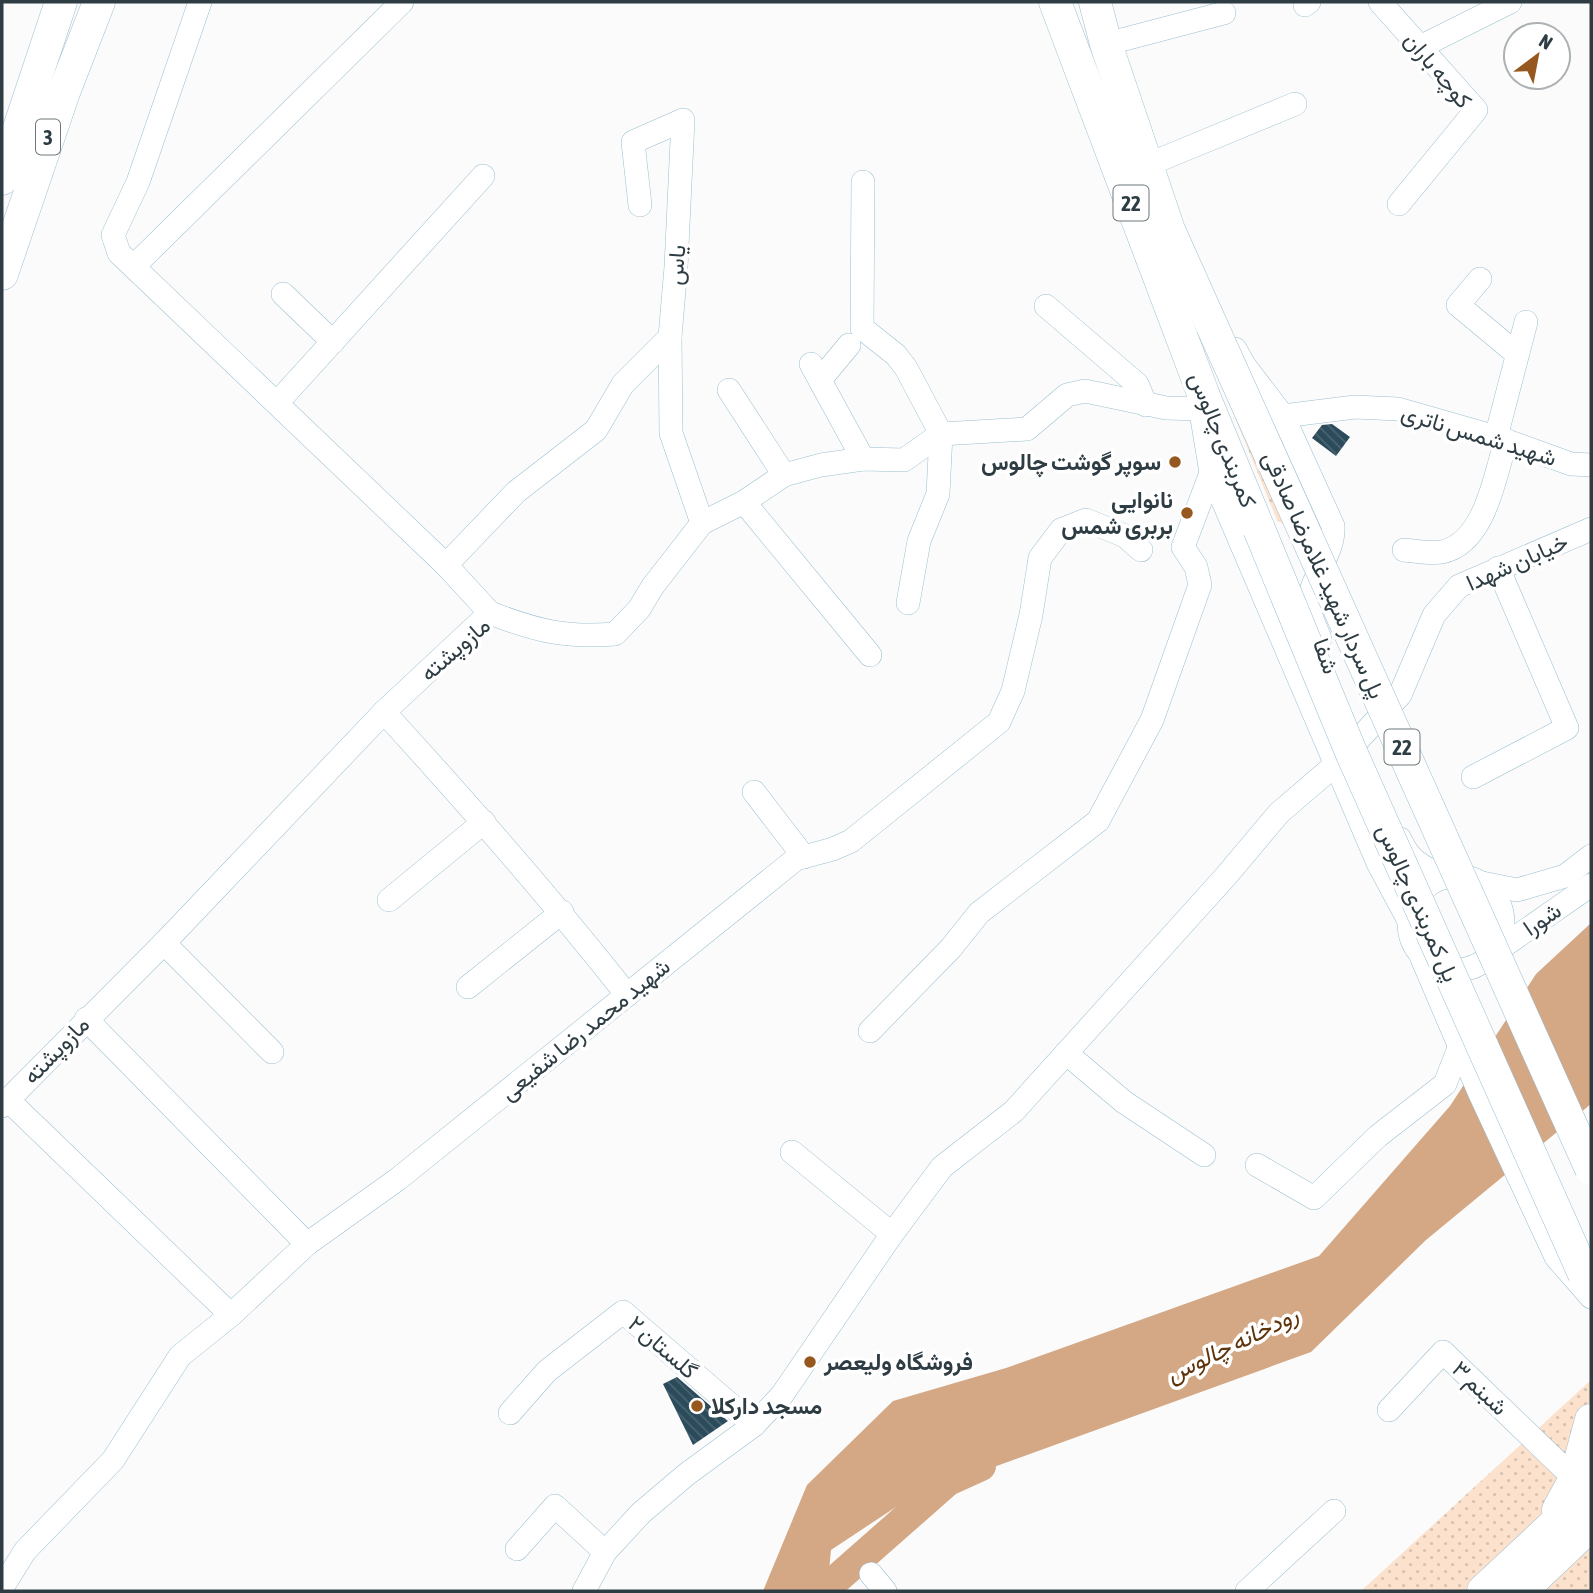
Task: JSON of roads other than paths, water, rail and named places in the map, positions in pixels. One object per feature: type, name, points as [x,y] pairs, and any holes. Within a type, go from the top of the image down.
[{"type":"highway","name":"3","points":[[2,179],[61,2]]},
{"type":"highway","name":"3","points":[[2,274],[64,92],[99,2]]},
{"type":"highway","name":"22","points":[[1055,2],[1188,351]]},
{"type":"highway","name":"22","points":[[1095,2],[1106,44],[1169,230],[1188,307],[1188,351]]},
{"type":"highway","points":[[1074,54],[1106,44]]},
{"type":"highway","name":"پل سردار شهید غلامرضا صادقی","points":[[1169,230],[1591,1169]]},
{"type":"highway","name":"کمربندی چالوس","points":[[1188,351],[1203,402],[1259,529]]},
{"type":"highway","name":"پل کمربندی چالوس","points":[[1259,529],[1351,752],[1589,1287]]},
{"type":"highway","points":[[1483,1591],[1545,1533],[1583,1485],[1591,1420]]},
{"type":"highway","points":[[1521,1591],[1591,1525]]},
{"type":"street","points":[[200,2],[138,182],[113,235],[119,253],[446,565],[490,613]]},
{"type":"street","points":[[134,266],[402,2]]},
{"type":"street","name":"کوچه باران","points":[[1380,2],[1476,110],[1399,204]]},
{"type":"street","points":[[1420,47],[1510,2]]},
{"type":"street","points":[[1106,44],[1224,13]]},
{"type":"street","points":[[1147,165],[1295,104]]},
{"type":"street","name":"یاس","points":[[640,205],[633,142],[683,120],[670,337],[671,433],[702,523]]},
{"type":"street","points":[[277,403],[483,176]]},
{"type":"street","points":[[863,182],[862,328],[896,355],[906,368],[941,435],[938,494],[919,541],[908,603]]},
{"type":"street","name":"شفا","points":[[1169,230],[1244,365],[1283,416],[1333,526],[1334,537],[1314,584],[1310,611],[1357,741],[1407,854]]},
{"type":"street","points":[[1480,279],[1458,305],[1517,354]]},
{"type":"street","points":[[283,293],[333,342]]},
{"type":"street","points":[[1046,306],[1137,384],[1146,405]]},
{"type":"street","points":[[1404,550],[1443,552],[1469,538],[1483,515],[1526,322]]},
{"type":"street","points":[[446,565],[516,492],[596,430],[623,384],[670,337]]},
{"type":"street","points":[[849,345],[816,372],[863,460]]},
{"type":"street","points":[[729,390],[784,475]]},
{"type":"street","points":[[941,435],[1027,429],[1067,395],[1085,391],[1166,408],[1203,402],[1211,473],[1335,765],[1378,863],[1408,919],[1411,939],[1556,1258],[1589,1287]]},
{"type":"street","name":"شهید شمس ناتری","points":[[1283,416],[1355,407],[1398,409],[1501,438],[1571,464],[1591,465]]},
{"type":"street","name":"مازوپشته","points":[[5,1103],[164,943],[384,712],[490,613],[531,629],[583,636],[615,634],[639,609],[653,586],[702,523],[744,502],[784,475],[821,465],[863,460],[904,460],[941,435]]},
{"type":"street","points":[[870,1031],[951,948],[979,913],[1098,821],[1152,720],[1200,585],[1196,567],[1183,547],[1211,473]]},
{"type":"street","points":[[744,502],[870,655]]},
{"type":"street","name":"شهید محمد رضا شفیعی","points":[[2,1588],[25,1551],[113,1460],[180,1356],[231,1315],[307,1244],[398,1179],[796,859],[851,841],[999,722],[1013,691],[1031,615],[1040,558],[1060,530],[1086,520],[1125,536],[1141,550]]},
{"type":"street","name":"خیابان شهدا","points":[[1357,741],[1400,695],[1434,615],[1459,586],[1591,529]]},
{"type":"street","points":[[1473,777],[1567,728],[1498,568]]},
{"type":"street","points":[[384,712],[562,912],[627,995]]},
{"type":"street","points":[[584,1591],[605,1552],[640,1513],[754,1425],[782,1395],[892,1234],[942,1167],[1014,1111],[1226,876],[1279,813],[1335,765]]},
{"type":"street","points":[[754,792],[804,857]]},
{"type":"street","points":[[389,900],[484,822]]},
{"type":"street","points":[[1378,863],[1385,870],[1396,871],[1404,865],[1407,854],[1422,866],[1444,877]]},
{"type":"street","name":"شورا","points":[[1482,883],[1517,890],[1565,876],[1591,856]]},
{"type":"street","points":[[1408,919],[1413,900],[1426,885],[1444,877],[1464,876],[1482,883],[1496,898],[1503,916],[1501,936],[1492,954],[1476,966],[1457,970],[1438,967],[1421,956]]},
{"type":"street","name":"شورا","points":[[1492,954],[1591,885]]},
{"type":"street","points":[[468,987],[562,912]]},
{"type":"street","points":[[164,943],[272,1052]]},
{"type":"street","points":[[86,1019],[307,1244]]},
{"type":"street","points":[[1257,1165],[1314,1198],[1378,1136],[1445,1084],[1459,1048]]},
{"type":"street","points":[[1066,1053],[1124,1102],[1204,1155]]},
{"type":"street","points":[[5,1103],[231,1315]]},
{"type":"street","points":[[792,1152],[892,1234]]},
{"type":"street","name":"گلستان ۲","points":[[510,1413],[548,1371],[623,1312],[754,1425]]},
{"type":"street","name":"شبنم ۳","points":[[1388,1410],[1443,1352],[1583,1485]]},
{"type":"street","points":[[517,1549],[555,1506],[605,1552]]},
{"type":"street","points":[[1247,1591],[1334,1511]]},
{"type":"water","points":[[1591,923],[1591,1104],[1426,1240],[1311,1352],[911,1497],[831,1550],[827,1591],[763,1591],[807,1485],[893,1401],[1006,1368],[1319,1256],[1450,1106],[1536,974]]},
{"type":"waterway","name":"رودخانه چالوس","points":[[823,1591],[948,1481],[981,1466]]},
{"type":"place","name":"سوپر گوشت چالوس","points":[[1175,462]]},
{"type":"place","name":"نانوایی بربری شمس","points":[[1187,513]]},
{"type":"place","name":"فروشگاه ولیعصر","points":[[810,1362]]},
{"type":"place","name":"مسجد دارکلا","points":[[697,1406]]}]
